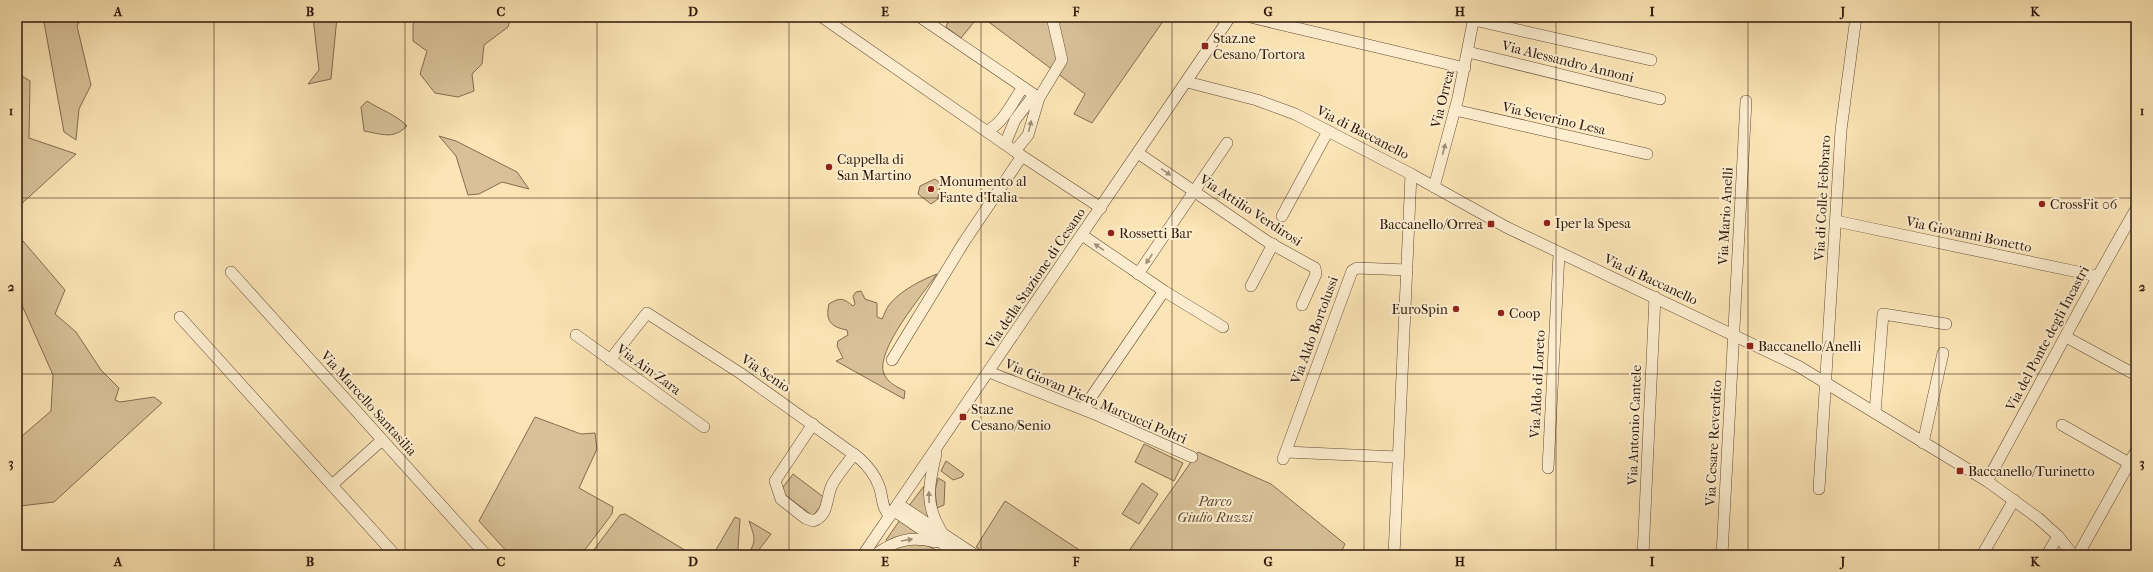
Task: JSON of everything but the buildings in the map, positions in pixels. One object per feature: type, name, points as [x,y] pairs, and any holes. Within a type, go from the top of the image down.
[{"type":"street","points":[[822,17],[986,131],[1101,208]]},
{"type":"street","points":[[920,17],[1036,96]]},
{"type":"street","points":[[1005,144],[1015,120],[1036,96],[1062,60],[1052,17]]},
{"type":"street","name":"Via della Stazione di Cesano","points":[[863,555],[1230,17]]},
{"type":"street","points":[[1250,17],[1465,68]]},
{"type":"street","name":"Via di Colle Febbraro","points":[[1819,489],[1841,130],[1856,17]]},
{"type":"street","points":[[1474,19],[1651,60]]},
{"type":"street","name":"Via Orrea","points":[[1434,187],[1465,68],[1474,19]]},
{"type":"street","name":"Via Alessandro Annoni","points":[[1468,52],[1660,99]]},
{"type":"street","name":"Via di Baccanello","points":[[1187,82],[1272,105],[1328,131],[1559,254],[1733,333],[1825,381],[1923,443],[1987,481],[2038,518],[2058,536],[2073,555]]},
{"type":"street","points":[[986,131],[994,128],[1003,118],[1022,87]]},
{"type":"street","points":[[892,360],[1019,153],[1028,135],[1036,96]]},
{"type":"street","name":"Via Mario Anelli","points":[[1733,333],[1746,101]]},
{"type":"street","name":"Via Severino Lesa","points":[[1455,110],[1647,154]]},
{"type":"street","points":[[1282,216],[1328,131]]},
{"type":"street","points":[[1138,274],[1227,143]]},
{"type":"street","name":"Via Attilio Verdirosi","points":[[1138,153],[1273,244],[1316,270],[1302,305]]},
{"type":"street","points":[[1394,555],[1411,174]]},
{"type":"street","name":"Via del Ponte degli Incastri","points":[[1987,481],[2066,337],[2097,276],[2136,209]]},
{"type":"street","name":"Via Giovanni Bonetto","points":[[1836,221],[2097,276]]},
{"type":"street","points":[[1082,236],[1164,291],[1223,327]]},
{"type":"street","points":[[1251,286],[1273,244]]},
{"type":"street","name":"Via Aldo di Loreto","points":[[1548,468],[1559,254]]},
{"type":"street","name":"Via Aldo Bortolussi","points":[[1398,457],[1284,455],[1352,271],[1357,268],[1407,270]]},
{"type":"street","name":"Via Marcello Santasilia","points":[[231,272],[486,555]]},
{"type":"street","points":[[1083,409],[1164,291]]},
{"type":"street","name":"Via Antonio Cantele","points":[[1643,555],[1655,297]]},
{"type":"street","name":"Via Senio","points":[[610,360],[647,314],[740,373],[854,454],[871,470],[879,486],[884,509],[894,510]]},
{"type":"street","points":[[1875,412],[1883,314],[1946,324]]},
{"type":"street","points":[[180,317],[395,555]]},
{"type":"street","name":"Via Cesare Reverdito","points":[[1722,555],[1733,333]]},
{"type":"street","name":"Via Ain Zara","points":[[576,335],[704,428]]},
{"type":"street","points":[[2066,337],[2136,375]]},
{"type":"street","points":[[1923,443],[1943,353]]},
{"type":"street","name":"Via Giovan Piero Marcucci Poltri","points":[[988,372],[1083,409],[1192,457]]},
{"type":"street","points":[[813,424],[775,481],[781,499],[805,518],[813,521],[818,520],[824,512],[832,486],[854,454]]},
{"type":"street","points":[[2062,425],[2129,463]]},
{"type":"street","points":[[332,485],[382,440]]},
{"type":"street","points":[[937,447],[930,477],[929,499],[934,519],[942,538],[959,555]]},
{"type":"street","points":[[2078,555],[2136,451]]},
{"type":"street","points":[[1982,555],[2014,500]]},
{"type":"street","points":[[894,510],[975,555]]},
{"type":"street","points":[[2048,555],[2058,536]]},
{"type":"street","points":[[875,555],[884,548],[906,540],[919,538],[942,538]]},
{"type":"green space","points":[[43,17],[82,17],[77,26],[91,85],[79,109],[76,140],[64,132]]},
{"type":"green space","points":[[313,17],[337,17],[331,79],[308,84],[319,70]]},
{"type":"green space","points":[[417,17],[511,17],[508,27],[484,45],[482,64],[472,74],[474,91],[458,97],[435,93],[420,74],[427,51],[413,41],[413,24]]},
{"type":"green space","points":[[950,17],[978,17],[961,38],[946,27]]},
{"type":"green space","points":[[982,17],[1166,17],[1092,123],[1074,114],[1085,94]]},
{"type":"green space","points":[[17,73],[30,81],[29,138],[76,154],[18,207],[17,212]]},
{"type":"green space","points":[[367,101],[393,115],[407,126],[392,135],[364,131],[361,107]]},
{"type":"green space","points":[[439,136],[456,141],[517,172],[529,189],[502,182],[479,194],[468,195],[456,156]]},
{"type":"green space","points":[[935,179],[940,183],[938,199],[931,204],[918,194],[920,186]]},
{"type":"green space","points":[[17,234],[65,290],[55,314],[76,332],[101,370],[119,388],[115,400],[120,402],[154,397],[162,403],[54,502],[20,506],[17,499],[17,454],[22,436],[51,411],[53,375],[17,294]]},
{"type":"green space","points":[[937,274],[902,322],[886,351],[883,364],[884,374],[888,380],[905,391],[904,399],[836,361],[843,358],[837,346],[838,341],[848,335],[847,330],[841,329],[830,322],[828,315],[829,304],[841,299],[847,301],[853,306],[855,304],[853,296],[856,292],[861,291],[865,299],[877,303],[877,317],[882,319],[889,305],[899,295],[924,279]]},
{"type":"green space","points":[[535,417],[581,434],[595,433],[597,449],[579,488],[613,507],[612,514],[581,555],[510,555],[479,521]]},
{"type":"green space","points":[[1144,444],[1183,463],[1174,481],[1135,462]]},
{"type":"green space","name":"Parco Giulio Ruzzi","points":[[1198,452],[1271,484],[1345,544],[1340,555],[1126,555]]},
{"type":"green space","points":[[946,461],[964,474],[962,477],[953,480],[941,471]]},
{"type":"green space","points":[[793,474],[826,499],[813,516],[780,491]]},
{"type":"green space","points":[[938,478],[945,482],[944,505],[937,508],[935,491]]},
{"type":"green space","points":[[1142,483],[1158,494],[1139,524],[1122,514]]},
{"type":"green space","points":[[924,486],[925,503],[931,520],[908,507]]},
{"type":"green space","points":[[1005,501],[1087,555],[988,555],[976,547]]},
{"type":"green space","points":[[625,514],[693,555],[590,555],[620,515]]},
{"type":"green space","points":[[735,517],[740,519],[738,548],[740,554],[745,555],[713,555]]},
{"type":"green space","points":[[900,520],[921,534],[887,542],[886,540]]},
{"type":"green space","points":[[749,521],[771,534],[755,555],[747,555],[754,542]]},
{"type":"green space","points":[[908,544],[925,545],[939,551],[936,555],[885,555],[898,547]]},
{"type":"place","name":"Staz.ne Cesano/Tortora","points":[[1205,46]]},
{"type":"place","name":"Cappella di San Martino","points":[[829,167]]},
{"type":"place","name":"Monumento al Fante d'Italia","points":[[931,189]]},
{"type":"place","name":"CrossFit 06","points":[[2042,204]]},
{"type":"place","name":"Iper la Spesa","points":[[1547,223]]},
{"type":"place","name":"Baccanello/Orrea","points":[[1491,224]]},
{"type":"place","name":"Rossetti Bar","points":[[1111,233]]},
{"type":"place","name":"EuroSpin","points":[[1456,309]]},
{"type":"place","name":"Coop","points":[[1501,313]]},
{"type":"place","name":"Baccanello/Anelli","points":[[1750,346]]},
{"type":"place","name":"Staz.ne Cesano/Senio","points":[[963,417]]},
{"type":"place","name":"Baccanello/Turinetto","points":[[1960,471]]}]
